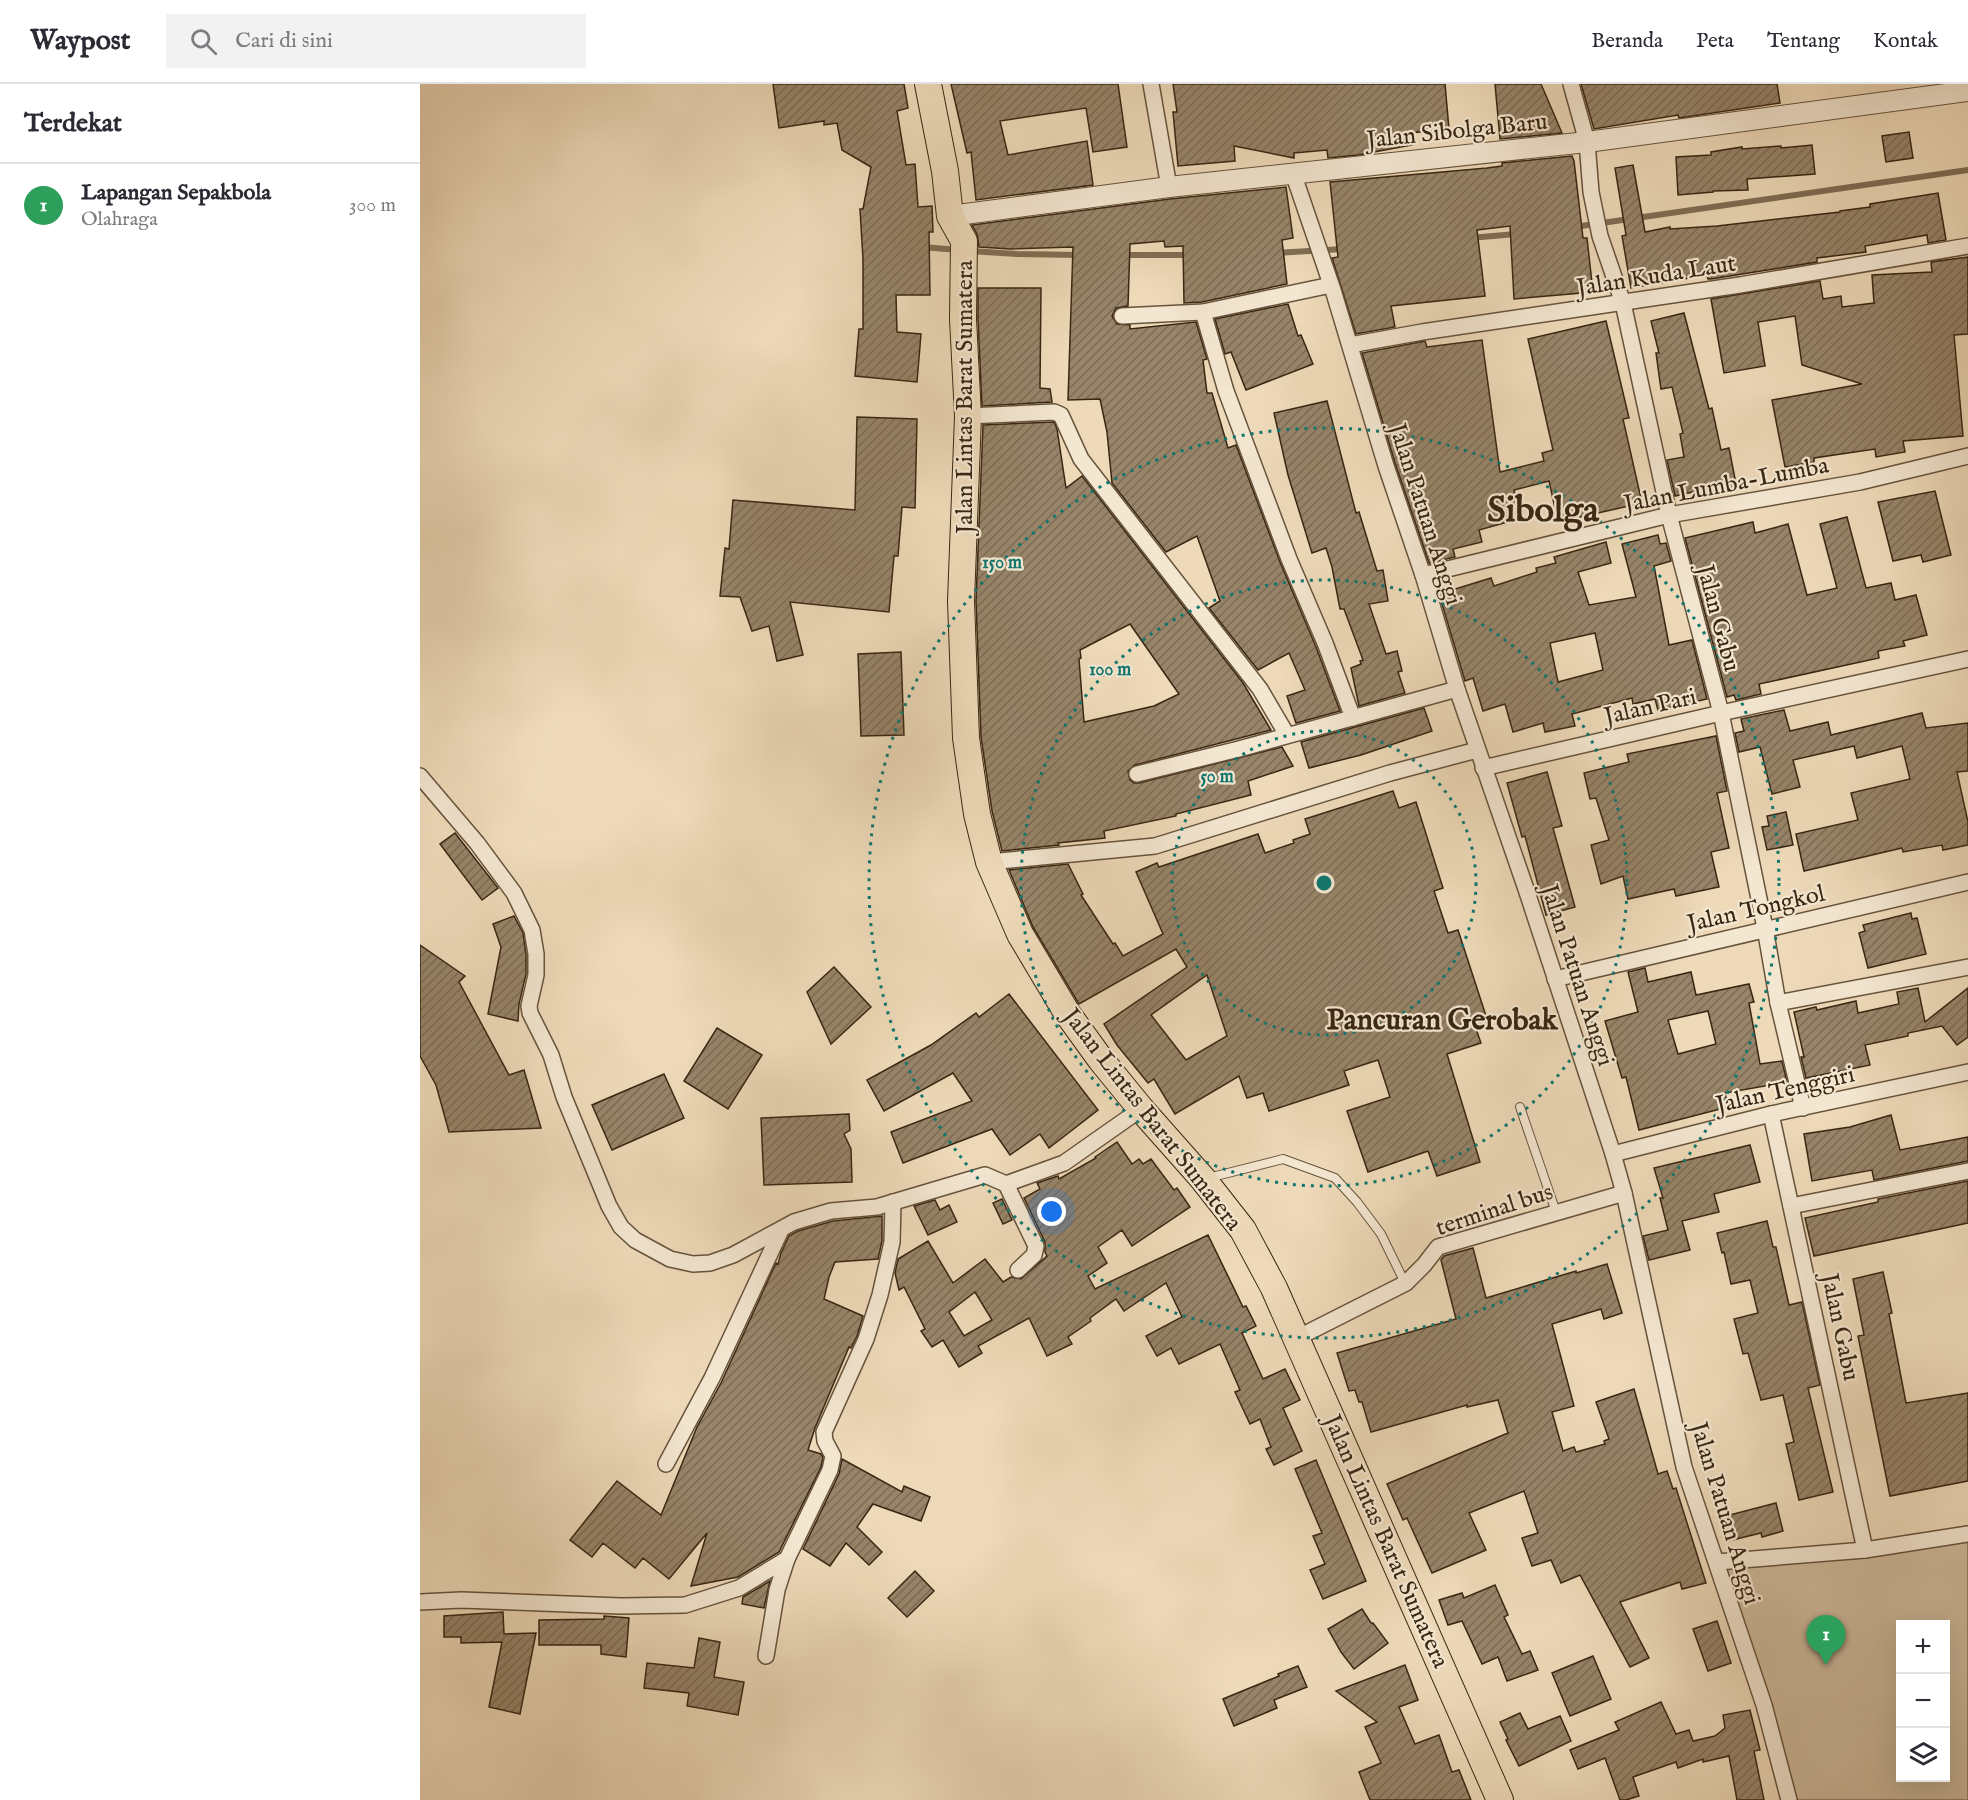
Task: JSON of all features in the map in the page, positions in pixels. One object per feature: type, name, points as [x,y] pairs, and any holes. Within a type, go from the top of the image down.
[{"type":"highway","name":"Jalan Lintas Barat Sumatera","points":[[928,84],[945,171],[950,216],[964,241],[963,319],[968,416],[962,601],[966,738],[977,814],[989,862],[1020,934],[1067,1013],[1101,1060],[1203,1179],[1243,1230],[1274,1288],[1500,1800]]},
{"type":"street","points":[[1151,84],[1169,187]]},
{"type":"street","name":"Jalan Gabu","points":[[1571,84],[1587,142],[1591,192],[1600,236],[1623,303],[1669,516],[1721,713],[1778,1003],[1803,1108]]},
{"type":"street","name":"Jalan Sibolga Baru","points":[[950,216],[1169,187],[1587,142],[1968,92]]},
{"type":"street","name":"Jalan Patuan Anggi","points":[[1293,173],[1331,285],[1457,689],[1613,1154],[1624,1193],[1684,1467],[1764,1704],[1789,1800]]},
{"type":"street","name":"Jalan Kuda Laut","points":[[1350,345],[1968,246]]},
{"type":"street","points":[[1122,316],[1203,312],[1331,285]]},
{"type":"street","points":[[1203,312],[1226,391],[1289,559],[1325,643],[1353,718]]},
{"type":"street","points":[[968,416],[1054,412],[1061,415],[1081,459],[1260,689],[1287,735]]},
{"type":"street","name":"Jalan Lumba-Lumba","points":[[1423,575],[1669,516],[1860,482],[1968,456]]},
{"type":"street","name":"Jalan Pari","points":[[1483,768],[1968,659]]},
{"type":"street","points":[[1137,774],[1239,749],[1457,689]]},
{"type":"street","points":[[989,862],[1155,846],[1390,773],[1477,750]]},
{"type":"street","points":[[420,776],[477,843],[514,893],[532,930],[536,954],[536,975],[529,1006],[530,1013],[551,1055],[564,1097],[609,1206],[621,1227],[635,1240],[670,1258],[693,1264],[710,1263],[733,1256],[795,1222],[831,1211],[877,1207],[986,1175],[1006,1184],[1036,1246],[1034,1255],[1018,1269]]},
{"type":"street","name":"Jalan Tongkol","points":[[1555,979],[1968,882]]},
{"type":"street","points":[[1778,1003],[1968,966]]},
{"type":"street","name":"Jalan Tenggiri","points":[[1613,1154],[1771,1114],[1968,1072]]},
{"type":"street","points":[[1006,1184],[1064,1163],[1141,1109]]},
{"type":"street","name":"Jalan Gabu","points":[[1771,1114],[1865,1550]]},
{"type":"street","points":[[1791,1206],[1968,1171]]},
{"type":"street","name":"terminal bus","points":[[1295,1339],[1406,1283],[1438,1247],[1624,1193]]},
{"type":"street","points":[[766,1656],[777,1590],[787,1559],[830,1470],[833,1456],[825,1441],[824,1432],[866,1339],[880,1295],[892,1242],[893,1202]]},
{"type":"street","points":[[666,1464],[712,1378],[781,1230]]},
{"type":"street","points":[[1717,1562],[1865,1550],[1968,1534]]},
{"type":"street","points":[[420,1602],[461,1600],[621,1606],[684,1605],[739,1588],[787,1559]]},
{"type":"lane","points":[[1520,1107],[1556,1212]]},
{"type":"lane","points":[[1203,1179],[1283,1159],[1335,1178],[1381,1234],[1406,1283]]},
{"type":"shaded area","points":[[1968,1534],[1968,1800],[1789,1800],[1717,1562]]},
{"type":"building","points":[[773,84],[904,84],[908,108],[897,111],[906,165],[915,164],[918,207],[932,206],[933,232],[929,232],[930,295],[896,295],[897,332],[921,334],[917,382],[855,376],[859,329],[863,329],[860,209],[863,209],[871,167],[842,150],[837,123],[824,125],[824,121],[779,128]]},
{"type":"building","points":[[951,84],[1118,84],[1127,147],[1093,152],[1086,108],[1000,121],[1008,155],[1087,141],[1093,185],[976,200],[971,152],[967,153]]},
{"type":"building","points":[[1173,84],[1445,84],[1449,129],[1410,133],[1412,145],[1358,155],[1328,158],[1327,150],[1294,153],[1294,158],[1234,146],[1235,161],[1178,166],[1173,112],[1177,112]]},
{"type":"building","points":[[1495,84],[1541,84],[1562,133],[1500,139]]},
{"type":"building","points":[[1581,84],[1777,84],[1780,103],[1679,118],[1678,115],[1594,129]]},
{"type":"building","points":[[1909,132],[1913,158],[1886,162],[1882,136]]},
{"type":"building","points":[[1812,145],[1815,174],[1747,179],[1748,190],[1678,195],[1676,157],[1711,155],[1711,152],[1742,147],[1742,149],[1781,146],[1781,148]]},
{"type":"building","points":[[1572,156],[1583,238],[1587,238],[1593,292],[1514,299],[1510,226],[1477,230],[1485,296],[1391,306],[1395,327],[1356,334],[1332,258],[1338,257],[1330,182],[1487,168],[1502,166],[1502,163]]},
{"type":"building","points":[[1633,165],[1645,232],[1670,227],[1670,229],[1717,226],[1840,212],[1870,207],[1870,204],[1938,193],[1946,240],[1928,243],[1927,235],[1865,246],[1866,252],[1817,258],[1817,262],[1711,279],[1708,279],[1707,275],[1631,288],[1622,236],[1626,235],[1615,168]]},
{"type":"building","points":[[1286,187],[1293,238],[1282,240],[1287,284],[1202,302],[1184,303],[1183,246],[1165,247],[1164,241],[1130,244],[1128,306],[1116,308],[1112,316],[1117,324],[1130,325],[1130,329],[1196,322],[1207,359],[1203,360],[1207,393],[1212,393],[1228,448],[1236,445],[1340,711],[1296,723],[1287,696],[1305,690],[1289,653],[1258,670],[1209,608],[1220,601],[1197,536],[1166,552],[1112,483],[1107,432],[1100,399],[1068,400],[1073,247],[1011,249],[979,247],[977,234],[972,225],[1170,199]]},
{"type":"building","points":[[1968,257],[1968,334],[1954,335],[1963,436],[1903,441],[1905,452],[1876,457],[1875,449],[1814,458],[1814,462],[1785,467],[1772,400],[1862,384],[1802,365],[1795,316],[1758,322],[1765,366],[1724,373],[1711,299],[1820,281],[1823,299],[1841,296],[1842,307],[1874,303],[1872,275],[1932,272],[1931,262]]},
{"type":"building","points":[[978,288],[1041,288],[1040,388],[1050,389],[1052,402],[982,406]]},
{"type":"building","points":[[1288,304],[1298,336],[1301,335],[1313,364],[1246,390],[1231,352],[1225,354],[1215,319]]},
{"type":"building","points":[[1684,313],[1709,409],[1712,408],[1721,450],[1729,448],[1737,489],[1707,495],[1706,489],[1675,496],[1667,460],[1684,457],[1680,434],[1683,433],[1672,387],[1661,389],[1656,353],[1659,353],[1651,321]]},
{"type":"building","points":[[1606,321],[1629,418],[1623,419],[1642,503],[1558,522],[1549,481],[1514,490],[1522,518],[1479,530],[1482,542],[1453,549],[1455,557],[1429,563],[1395,463],[1362,353],[1425,341],[1427,347],[1482,340],[1500,472],[1544,461],[1542,453],[1553,450],[1528,339]]},
{"type":"building","points":[[1327,401],[1356,513],[1359,512],[1377,571],[1383,570],[1388,601],[1369,604],[1386,654],[1397,651],[1402,671],[1398,672],[1405,693],[1359,706],[1351,668],[1361,664],[1360,661],[1363,660],[1344,609],[1340,609],[1326,548],[1312,553],[1288,475],[1274,413]]},
{"type":"building","points":[[857,417],[917,419],[915,508],[902,507],[898,556],[894,556],[889,612],[790,602],[803,655],[777,661],[769,626],[752,631],[740,597],[720,596],[725,548],[729,549],[733,500],[855,510]]},
{"type":"building","points":[[1054,422],[1066,488],[1082,476],[1243,683],[1271,730],[1135,765],[1128,771],[1130,780],[1139,783],[1282,747],[1293,766],[1248,781],[1251,795],[1176,814],[1176,816],[1104,831],[1105,838],[1002,851],[992,811],[981,737],[976,601],[983,425]],"holes":[[[1130,624],[1179,694],[1154,706],[1084,722],[1080,650]]]},
{"type":"building","points":[[1935,491],[1951,555],[1923,562],[1921,555],[1893,561],[1878,502]]},
{"type":"building","points":[[1847,517],[1866,588],[1891,583],[1895,600],[1916,595],[1927,635],[1903,641],[1905,646],[1878,651],[1879,658],[1759,684],[1761,694],[1736,700],[1734,695],[1727,697],[1685,538],[1753,522],[1755,533],[1788,524],[1807,595],[1837,588],[1820,524]]},
{"type":"building","points":[[1658,535],[1660,544],[1666,543],[1671,561],[1654,566],[1669,645],[1692,640],[1707,699],[1658,710],[1655,699],[1633,704],[1632,698],[1572,714],[1575,726],[1545,732],[1543,723],[1513,732],[1505,704],[1483,711],[1473,678],[1465,681],[1439,594],[1491,578],[1494,586],[1537,572],[1536,568],[1556,563],[1554,557],[1606,542],[1611,563],[1578,572],[1589,605],[1636,597],[1622,544]],"holes":[[[1595,633],[1603,670],[1558,682],[1550,643]]]},
{"type":"building","points":[[901,652],[904,735],[861,736],[858,654]]},
{"type":"building","points":[[1424,708],[1432,731],[1361,755],[1309,768],[1301,742]]},
{"type":"building","points":[[1784,710],[1790,731],[1828,722],[1831,735],[1922,713],[1926,728],[1968,723],[1968,771],[1957,772],[1968,822],[1968,845],[1943,850],[1942,845],[1903,852],[1902,848],[1804,871],[1796,834],[1858,820],[1851,793],[1910,779],[1902,746],[1857,758],[1854,746],[1793,760],[1800,787],[1772,794],[1760,747],[1739,752],[1735,733],[1744,731],[1741,719]]},
{"type":"building","points":[[1716,736],[1727,791],[1717,793],[1729,848],[1711,852],[1719,887],[1676,896],[1674,889],[1628,899],[1623,876],[1601,884],[1591,845],[1609,840],[1596,798],[1590,799],[1584,773],[1629,762],[1627,754]]},
{"type":"building","points":[[1547,772],[1562,826],[1553,828],[1575,907],[1546,915],[1525,836],[1522,837],[1507,783]]},
{"type":"building","points":[[1393,791],[1399,808],[1416,802],[1443,888],[1434,891],[1448,933],[1458,930],[1488,1022],[1475,1026],[1481,1043],[1447,1054],[1480,1162],[1437,1176],[1428,1151],[1368,1172],[1347,1111],[1390,1097],[1378,1060],[1344,1071],[1349,1085],[1269,1111],[1263,1093],[1247,1098],[1239,1076],[1175,1114],[1154,1079],[1148,1083],[1117,1045],[1104,1024],[1187,967],[1176,949],[1079,1004],[1033,927],[1009,870],[1068,864],[1083,894],[1081,895],[1123,956],[1163,934],[1136,872],[1157,863],[1159,867],[1258,834],[1265,853],[1294,843],[1293,840],[1310,834],[1305,819]],"holes":[[[1207,975],[1227,1036],[1186,1060],[1151,1015]]]},
{"type":"building","points":[[1786,812],[1793,845],[1767,850],[1762,827],[1769,826],[1767,816]]},
{"type":"building","points":[[455,833],[498,888],[482,900],[440,844]]},
{"type":"building","points":[[1911,913],[1912,919],[1917,918],[1926,954],[1868,968],[1859,933],[1865,931],[1863,925]]},
{"type":"building","points":[[514,916],[523,933],[526,955],[526,974],[519,1004],[518,1021],[488,1014],[501,947],[493,924]]},
{"type":"building","points":[[420,945],[465,976],[459,982],[509,1075],[524,1070],[541,1128],[449,1132],[436,1085],[420,1056]]},
{"type":"building","points":[[834,967],[871,1007],[831,1044],[807,992]]},
{"type":"building","points":[[1645,968],[1648,982],[1691,972],[1696,995],[1749,984],[1754,1002],[1749,1003],[1760,1064],[1782,1061],[1787,1082],[1725,1093],[1728,1107],[1639,1130],[1626,1077],[1622,1078],[1605,1021],[1638,1012],[1628,972]],"holes":[[[1708,1011],[1716,1044],[1678,1054],[1668,1020]]]},
{"type":"building","points":[[1918,988],[1925,1022],[1968,988],[1968,1037],[1957,1045],[1942,1026],[1908,1033],[1908,1036],[1865,1045],[1870,1065],[1806,1078],[1794,1012],[1816,1007],[1817,1010],[1856,1001],[1858,1013],[1899,1004],[1897,992]]},
{"type":"building","points":[[1009,994],[1098,1110],[1049,1148],[1040,1134],[1010,1155],[992,1129],[903,1163],[891,1132],[972,1101],[953,1073],[884,1111],[867,1080],[931,1045],[976,1013],[979,1017]]},
{"type":"building","points":[[717,1028],[762,1055],[728,1109],[684,1081]]},
{"type":"building","points":[[664,1074],[684,1118],[612,1150],[592,1105]]},
{"type":"building","points":[[849,1114],[850,1130],[844,1134],[851,1149],[852,1182],[764,1185],[761,1118]]},
{"type":"building","points":[[1891,1115],[1900,1150],[1968,1137],[1968,1161],[1874,1180],[1872,1170],[1812,1181],[1804,1134],[1850,1127]]},
{"type":"building","points":[[1117,1142],[1132,1164],[1139,1159],[1143,1164],[1151,1159],[1174,1190],[1177,1188],[1190,1207],[1132,1246],[1122,1230],[1098,1247],[1107,1263],[1088,1276],[1095,1289],[1208,1235],[1243,1307],[1246,1306],[1256,1326],[1242,1333],[1263,1379],[1285,1369],[1300,1400],[1283,1408],[1302,1451],[1274,1465],[1266,1449],[1271,1447],[1260,1419],[1250,1424],[1235,1392],[1240,1390],[1220,1344],[1179,1364],[1171,1348],[1157,1356],[1146,1336],[1182,1317],[1166,1283],[1124,1311],[1116,1299],[1068,1337],[1072,1344],[1047,1356],[1029,1318],[978,1346],[982,1353],[959,1367],[943,1340],[932,1347],[921,1331],[925,1329],[904,1287],[899,1290],[895,1273],[898,1259],[928,1241],[953,1283],[985,1259],[1003,1282],[1011,1277],[1021,1279],[1047,1256],[1045,1242],[1024,1198],[1040,1189],[1037,1183],[1058,1176],[1059,1179]],"holes":[[[975,1292],[992,1320],[964,1336],[949,1312]]]},
{"type":"building","points":[[1750,1145],[1760,1182],[1714,1194],[1719,1212],[1682,1221],[1690,1250],[1649,1260],[1643,1236],[1668,1230],[1660,1198],[1663,1198],[1654,1168]]},
{"type":"building","points":[[1968,1181],[1968,1223],[1814,1256],[1805,1218],[1878,1202],[1878,1199]]},
{"type":"building","points":[[1002,1199],[1012,1220],[1003,1224],[993,1203]]},
{"type":"building","points":[[935,1200],[940,1210],[949,1205],[957,1222],[928,1235],[914,1206]]},
{"type":"building","points":[[882,1216],[882,1241],[878,1259],[835,1262],[829,1277],[824,1299],[863,1316],[857,1336],[851,1348],[849,1347],[808,1450],[821,1454],[823,1457],[821,1467],[779,1552],[738,1577],[691,1586],[707,1533],[669,1579],[643,1558],[635,1568],[603,1543],[592,1557],[570,1540],[617,1481],[661,1515],[697,1427],[721,1383],[789,1236],[798,1231],[833,1221]]},
{"type":"building","points":[[1767,1221],[1773,1247],[1776,1247],[1789,1305],[1802,1302],[1820,1385],[1808,1388],[1833,1492],[1799,1500],[1786,1444],[1794,1442],[1783,1395],[1761,1400],[1748,1353],[1743,1354],[1734,1319],[1758,1313],[1750,1280],[1731,1284],[1717,1233]]},
{"type":"building","points":[[1473,1248],[1486,1298],[1607,1264],[1622,1313],[1604,1319],[1601,1309],[1552,1324],[1574,1406],[1552,1412],[1563,1451],[1574,1447],[1576,1452],[1605,1444],[1604,1441],[1609,1439],[1596,1402],[1634,1389],[1658,1474],[1667,1471],[1673,1489],[1676,1488],[1706,1583],[1682,1589],[1680,1582],[1620,1602],[1649,1658],[1630,1667],[1580,1575],[1561,1583],[1551,1560],[1532,1566],[1522,1538],[1538,1533],[1524,1491],[1469,1513],[1486,1550],[1432,1573],[1407,1518],[1403,1520],[1387,1484],[1508,1433],[1498,1400],[1467,1407],[1467,1405],[1371,1432],[1362,1402],[1359,1402],[1355,1390],[1349,1391],[1337,1353],[1456,1319],[1441,1260],[1444,1256]]},
{"type":"building","points":[[1883,1272],[1906,1403],[1968,1393],[1968,1481],[1890,1496],[1858,1336],[1864,1335],[1853,1279]]},
{"type":"building","points":[[842,1459],[902,1492],[904,1486],[930,1497],[921,1521],[873,1504],[857,1527],[882,1552],[869,1565],[846,1543],[830,1566],[803,1549],[839,1474]]},
{"type":"building","points":[[1316,1460],[1366,1581],[1323,1599],[1310,1570],[1325,1564],[1313,1536],[1322,1533],[1295,1469]]},
{"type":"building","points":[[1776,1503],[1783,1531],[1762,1537],[1761,1533],[1728,1541],[1722,1517]]},
{"type":"building","points":[[915,1571],[934,1591],[907,1617],[888,1598]]},
{"type":"building","points":[[770,1581],[764,1608],[742,1604],[743,1597]]},
{"type":"building","points":[[1495,1585],[1508,1615],[1504,1617],[1522,1654],[1530,1651],[1538,1670],[1507,1681],[1498,1657],[1482,1664],[1462,1621],[1448,1625],[1439,1600],[1462,1593],[1464,1598]]},
{"type":"building","points":[[1362,1609],[1388,1643],[1354,1669],[1328,1629]]},
{"type":"building","points":[[503,1612],[504,1634],[536,1633],[520,1714],[489,1707],[502,1642],[461,1643],[461,1637],[444,1637],[444,1616]]},
{"type":"building","points":[[604,1616],[629,1618],[626,1657],[601,1654],[601,1645],[539,1645],[539,1620],[604,1619]]},
{"type":"building","points":[[1717,1621],[1731,1663],[1708,1671],[1693,1629]]},
{"type":"building","points":[[699,1638],[720,1642],[714,1677],[744,1682],[738,1715],[687,1706],[689,1693],[644,1688],[647,1663],[694,1668]]},
{"type":"building","points":[[1593,1656],[1611,1699],[1570,1716],[1552,1673]]},
{"type":"building","points":[[1405,1665],[1418,1700],[1399,1707],[1415,1744],[1439,1735],[1452,1772],[1459,1770],[1471,1800],[1370,1800],[1359,1772],[1381,1763],[1365,1727],[1377,1722],[1336,1691]]},
{"type":"building","points":[[1298,1666],[1307,1687],[1274,1700],[1277,1708],[1234,1726],[1223,1699]]},
{"type":"building","points":[[1661,1702],[1676,1734],[1689,1730],[1693,1741],[1715,1736],[1725,1728],[1723,1715],[1750,1710],[1760,1750],[1754,1751],[1764,1800],[1737,1800],[1729,1756],[1703,1762],[1703,1759],[1678,1768],[1676,1762],[1633,1777],[1639,1796],[1626,1800],[1620,1800],[1605,1758],[1578,1769],[1570,1750],[1619,1730],[1615,1722]]},
{"type":"building","points":[[1520,1713],[1528,1729],[1560,1716],[1571,1741],[1519,1766],[1500,1722]]},
{"type":"waterway","points":[[1574,227],[1968,170]]},
{"type":"waterway","points":[[1470,238],[1516,234]]},
{"type":"waterway","points":[[922,247],[959,250]]},
{"type":"waterway","points":[[1275,253],[1343,249]]},
{"type":"waterway","points":[[970,251],[1079,255]]},
{"type":"waterway","points":[[1123,255],[1190,255]]},
{"type":"place","name":"Lapangan Sepakbola","points":[[1826,1665]]},
{"type":"district","name":"Sibolga","points":[[1543,508]]},
{"type":"district","name":"Pancuran Gerobak","points":[[1442,1019]]}]
